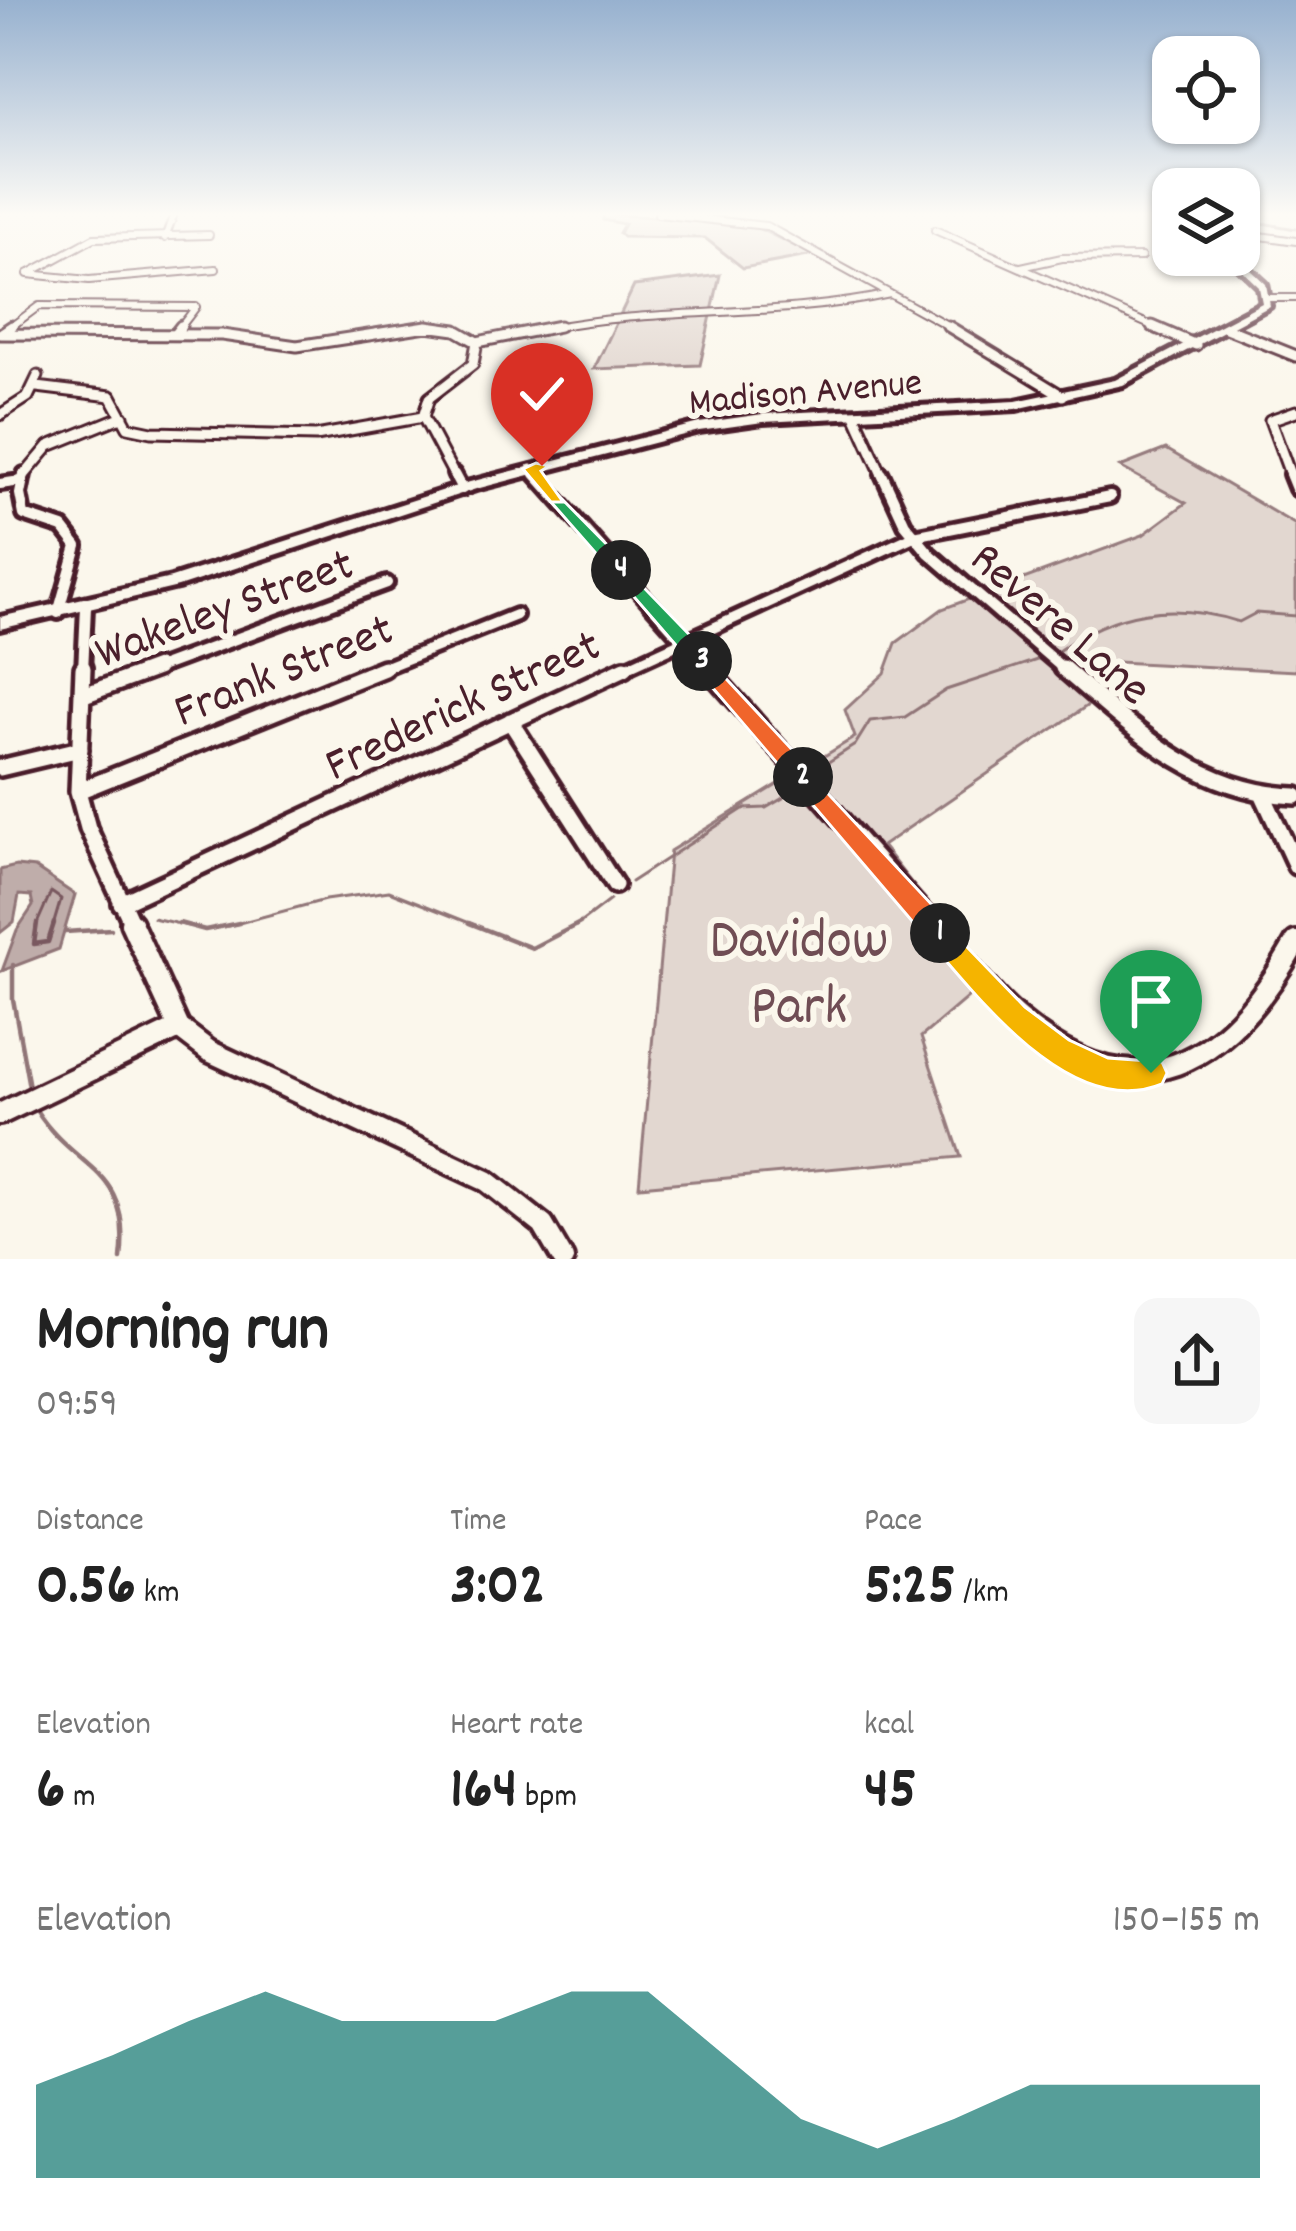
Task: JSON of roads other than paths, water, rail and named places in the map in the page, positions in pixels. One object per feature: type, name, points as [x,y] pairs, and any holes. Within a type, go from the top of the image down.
[{"type":"street","points":[[30,273],[89,280],[173,273]]},
{"type":"street","points":[[850,273],[1015,362],[1063,396]]},
{"type":"street","points":[[1033,273],[1196,345]]},
{"type":"street","points":[[1249,276],[1268,298],[1296,298]]},
{"type":"street","points":[[0,334],[233,336],[297,346],[427,326],[456,330],[477,342],[611,319],[798,313],[890,294]]},
{"type":"street","name":"Madison Avenue","points":[[0,623],[86,607],[462,489],[699,427],[966,410],[1063,396],[1139,376],[1261,310],[1268,298]]},
{"type":"street","points":[[0,334],[39,306],[196,307],[174,335]]},
{"type":"street","points":[[0,315],[24,315]]},
{"type":"street","points":[[1226,328],[1296,356]]},
{"type":"street","points":[[462,489],[423,417],[429,398],[473,364],[477,342]]},
{"type":"street","points":[[0,415],[37,382],[98,391],[119,401],[123,416],[136,430],[335,435],[423,417]]},
{"type":"street","points":[[1296,412],[1270,420],[1296,488]]},
{"type":"street","name":"Revere Lane","points":[[855,415],[914,536],[1157,749],[1190,770],[1263,795],[1296,796]]},
{"type":"street","points":[[58,613],[77,546],[63,528],[24,515],[21,481],[29,461],[55,440],[123,416]]},
{"type":"street","points":[[531,469],[1015,1017],[1058,1050],[1107,1073],[1182,1069],[1213,1049],[1296,942]]},
{"type":"street","points":[[0,484],[21,481]]},
{"type":"street","name":"Frederick Street","points":[[121,903],[914,536],[1110,497]]},
{"type":"street","name":"Wakeley Street","points":[[84,694],[386,583]]},
{"type":"street","points":[[86,607],[78,791],[121,903],[179,1028],[209,1051],[487,1180],[543,1225],[563,1259]]},
{"type":"street","name":"Frank Street","points":[[78,791],[516,615]]},
{"type":"street","points":[[510,721],[616,885]]},
{"type":"street","points":[[0,768],[80,749]]},
{"type":"street","points":[[1263,795],[1296,866]]},
{"type":"street","points":[[0,1114],[179,1028]]},
{"type":"water","points":[[35,868],[75,895],[59,949],[2,971],[17,930],[33,906],[31,896],[19,895],[14,922],[0,933],[0,870]]},
{"type":"waterway","points":[[1058,651],[1101,626],[1145,613],[1190,612],[1239,622],[1256,613],[1296,616]]},
{"type":"waterway","points":[[819,768],[855,745],[870,721],[905,717],[946,690],[1037,660]]},
{"type":"waterway","points":[[631,882],[743,809],[766,808],[795,791]]},
{"type":"waterway","points":[[228,926],[325,900],[389,891],[477,926]]},
{"type":"waterway","points":[[580,923],[610,900]]},
{"type":"waterway","points":[[153,918],[188,926]]},
{"type":"waterway","points":[[179,923],[205,930],[239,923]]},
{"type":"waterway","points":[[469,923],[532,948],[580,923]]},
{"type":"waterway","points":[[576,926],[580,923]]},
{"type":"waterway","points":[[65,932],[111,929]]},
{"type":"waterway","points":[[13,965],[13,999],[29,1087]]},
{"type":"waterway","points":[[36,1110],[109,1188],[122,1228],[121,1259]]},
{"type":"park label","name":"Davidow Park","points":[[799,969]]}]
